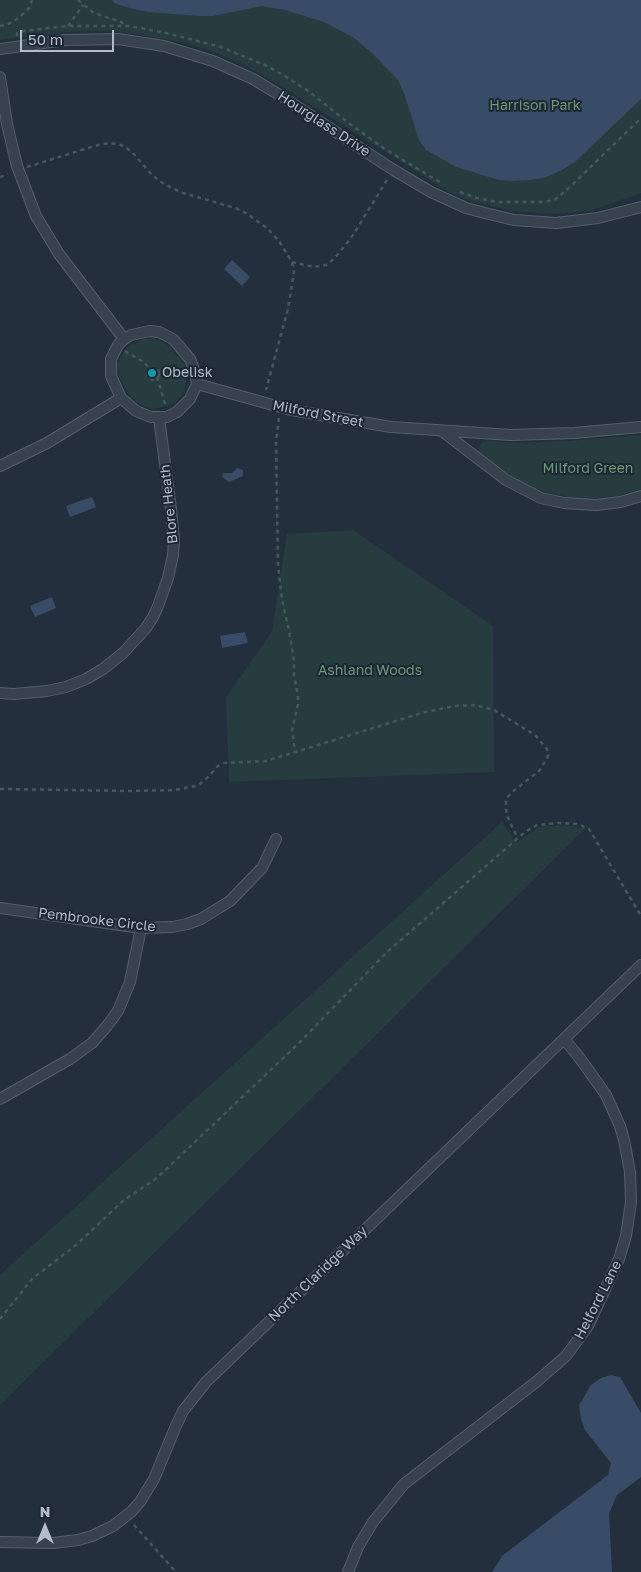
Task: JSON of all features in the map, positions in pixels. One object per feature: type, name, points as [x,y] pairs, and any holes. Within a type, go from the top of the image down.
[{"type":"street","name":"Hourglass Drive","points":[[0,49],[65,40],[100,39],[138,42],[187,52],[254,79],[392,169],[448,201],[485,213],[514,220],[556,223],[575,222],[620,214],[641,207]]},
{"type":"street","points":[[0,77],[7,124],[18,171],[36,216],[59,254],[124,339]]},
{"type":"street","points":[[140,332],[159,332],[173,339],[190,359],[194,366],[197,384],[190,399],[182,408],[167,417],[159,418],[144,415],[121,398],[110,376],[113,354],[124,339],[140,332]]},
{"type":"street","name":"Milford Street","points":[[197,384],[326,417],[391,427],[442,431],[542,434],[641,427]]},
{"type":"street","points":[[0,466],[47,444],[121,398]]},
{"type":"street","name":"Blore Heath","points":[[0,693],[14,694],[47,691],[66,687],[86,678],[103,669],[124,653],[153,617],[168,578],[174,540],[172,509],[159,418]]},
{"type":"street","points":[[442,431],[506,480],[541,498],[582,505],[621,502],[641,496]]},
{"type":"street","name":"Pembrooke Circle","points":[[0,908],[141,928],[173,927],[201,919],[230,901],[262,868],[276,838]]},
{"type":"street","points":[[0,1099],[70,1059],[92,1043],[107,1026],[120,1006],[130,982],[141,928]]},
{"type":"street","name":"North Claridge Way","points":[[0,1542],[53,1544],[78,1540],[100,1533],[124,1518],[140,1502],[148,1490],[183,1411],[206,1382],[641,965]]},
{"type":"street","name":"Helford Lane","points":[[348,1572],[368,1529],[382,1509],[404,1484],[536,1382],[566,1356],[588,1326],[619,1259],[626,1236],[631,1202],[630,1172],[624,1140],[617,1118],[606,1095],[564,1039]]},
{"type":"path","points":[[0,26],[7,25],[20,17],[32,0]]},
{"type":"path","points":[[78,0],[94,13],[130,26]]},
{"type":"path","points":[[68,26],[83,5]]},
{"type":"path","points":[[17,46],[17,34],[19,32],[68,26],[130,26],[221,47],[266,65],[307,90],[350,124],[400,158],[445,185]]},
{"type":"path","points":[[457,191],[497,202],[545,202],[556,199],[641,118]]},
{"type":"path","points":[[0,177],[98,145],[110,143],[121,145],[132,151],[152,174],[170,187],[246,213],[267,228],[292,262],[293,283],[288,309],[266,390]]},
{"type":"path","points":[[292,262],[308,267],[320,267],[334,259],[351,238],[388,180],[385,179],[400,158]]},
{"type":"path","points":[[124,350],[145,364],[149,369]]},
{"type":"path","points":[[149,369],[156,369],[159,374],[157,377],[166,407]]},
{"type":"path","points":[[149,369],[147,373],[149,378],[154,380],[157,377]]},
{"type":"path","points":[[279,418],[276,442],[278,565],[282,600],[290,630],[298,696],[292,730],[295,751]]},
{"type":"path","points":[[0,789],[130,791],[184,788],[200,784],[218,766],[224,763],[266,761],[425,712],[467,704],[486,707],[535,735],[548,752],[547,760],[539,771],[506,799],[508,818],[517,837]]},
{"type":"path","points":[[0,1319],[32,1279],[76,1245],[124,1200],[157,1178],[299,1043],[388,952],[510,846],[517,837],[537,825],[544,824],[578,824],[589,829],[641,916]]},
{"type":"path","points":[[134,1525],[176,1572]]},
{"type":"green space","name":"Harrison Park","points":[[0,0],[641,0],[641,193],[590,211],[550,214],[512,211],[471,201],[449,192],[268,78],[238,62],[209,50],[182,42],[123,32],[69,32],[0,40]]},
{"type":"green space","points":[[155,338],[168,345],[185,365],[187,377],[184,392],[175,402],[153,409],[141,405],[131,397],[119,378],[118,363],[124,351],[131,345],[143,339]]},
{"type":"green space","name":"Milford Green","points":[[641,435],[641,489],[618,496],[581,499],[552,494],[522,483],[480,454],[478,447],[482,442],[491,441],[518,443],[568,441]]},
{"type":"green space","name":"Ashland Woods","points":[[353,530],[493,626],[494,772],[229,782],[226,698],[272,631],[287,534]]},
{"type":"green space","points":[[502,822],[516,843],[539,827],[565,825],[585,829],[0,1405],[0,1275]]},
{"type":"water","points":[[112,0],[641,0],[641,99],[575,162],[562,170],[544,178],[514,181],[499,180],[456,167],[426,150],[419,140],[398,80],[373,54],[354,38],[324,22],[285,10],[262,6],[213,16],[201,16],[148,12],[116,4]]},
{"type":"water","points":[[232,260],[250,277],[242,286],[224,269]]},
{"type":"water","points":[[237,468],[243,470],[241,477],[229,482],[222,477],[223,473],[232,473]]},
{"type":"water","points":[[92,497],[96,507],[70,517],[66,506]]},
{"type":"water","points":[[52,597],[56,608],[35,617],[30,606]]},
{"type":"water","points":[[245,632],[248,643],[222,648],[220,636]]},
{"type":"water","points":[[611,1375],[620,1377],[641,1413],[641,1477],[617,1495],[609,1514],[612,1572],[492,1572],[502,1556],[608,1475],[611,1463],[585,1430],[579,1405],[591,1385],[601,1378]]},
{"type":"place","name":"Obelisk","points":[[152,373]]}]
